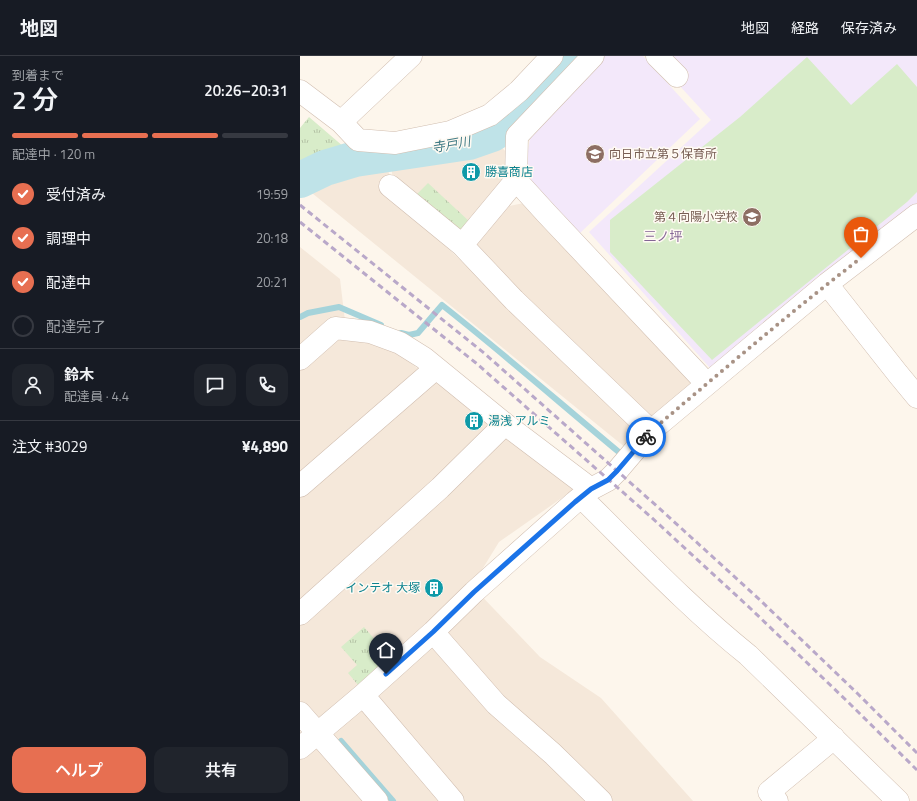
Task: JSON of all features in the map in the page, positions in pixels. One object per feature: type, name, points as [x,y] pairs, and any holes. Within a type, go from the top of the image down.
[{"type":"street","points":[[340,122],[411,56]]},
{"type":"street","points":[[300,91],[340,122],[358,140],[395,143],[450,132],[490,115],[519,91],[552,56]]},
{"type":"street","points":[[462,245],[516,180],[517,136],[593,56]]},
{"type":"street","points":[[657,56],[677,76]]},
{"type":"street","points":[[516,180],[707,384]]},
{"type":"street","points":[[390,186],[462,245],[514,300],[651,431]]},
{"type":"street","points":[[300,748],[363,695],[433,632],[474,592],[586,493],[608,480],[651,431],[827,284],[917,215]]},
{"type":"street","points":[[827,284],[917,396]]},
{"type":"street","points":[[300,359],[335,328],[370,332],[400,343],[424,358],[506,424],[586,493],[695,610],[748,655],[898,801]]},
{"type":"street","points":[[300,486],[436,368]]},
{"type":"street","points":[[300,614],[440,488],[506,424]]},
{"type":"street","points":[[433,632],[496,704],[553,754],[601,801]]},
{"type":"street","points":[[363,695],[453,801]]},
{"type":"street","points":[[300,713],[376,801]]},
{"type":"street","points":[[777,801],[769,792],[834,738]]},
{"type":"shaded area","name":"向日市立第５保育所","points":[[601,56],[643,56],[700,119],[579,234],[535,187],[525,168],[530,139]]},
{"type":"shaded area","name":"第４向陽小学校","points":[[673,56],[917,56],[917,203],[710,368],[589,232],[711,120],[678,84],[689,73]]},
{"type":"shaded area","points":[[495,140],[507,153],[507,178],[461,234],[408,186],[393,183],[391,163],[456,153]]},
{"type":"shaded area","points":[[386,164],[398,202],[644,431],[626,448],[307,189],[322,178]]},
{"type":"shaded area","points":[[524,203],[696,388],[649,424],[470,248],[505,207]]},
{"type":"shaded area","points":[[300,247],[340,279],[345,321],[400,355],[576,488],[499,542],[472,586],[540,657],[601,698],[693,801],[300,801],[300,757],[329,733],[300,700]]},
{"type":"green space","name":"第４向陽小学校","points":[[807,57],[851,105],[897,64],[917,87],[917,192],[907,202],[712,360],[610,252],[610,220],[740,117]]},
{"type":"green space","points":[[309,117],[351,153],[321,159],[300,170],[300,128]]},
{"type":"green space","points":[[428,183],[470,222],[460,234],[417,194]]},
{"type":"green space","points":[[364,627],[390,657],[358,685],[348,673],[357,665],[341,647]]},
{"type":"waterway","name":"寺戸川","points":[[300,180],[325,168],[355,159],[469,142],[492,134],[516,119],[575,56]]},
{"type":"waterway","points":[[401,333],[409,335],[418,333],[442,305],[620,453]]},
{"type":"waterway","points":[[300,317],[308,313],[339,307],[381,325]]},
{"type":"waterway","points":[[341,741],[393,801]]},
{"type":"railway","points":[[300,205],[484,353],[659,508],[760,600],[917,753]]},
{"type":"railway","points":[[300,222],[476,363],[651,517],[751,609],[917,770]]},
{"type":"way so far","points":[[646,437],[651,431],[827,284],[861,258]]},
{"type":"place","name":"向日市立第５保育所","points":[[595,154]]},
{"type":"place","name":"勝喜商店","points":[[471,172]]},
{"type":"place","name":"第４向陽小学校","points":[[752,217]]},
{"type":"place","name":"湯浅 アルミ","points":[[474,421]]},
{"type":"place","name":"インテオ 大塚","points":[[434,588]]},
{"type":"district","name":"三ノ坪","points":[[663,236]]},
{"type":"route","points":[[386,674],[433,632],[474,592],[575,502],[591,489],[608,480],[646,437]]}]
